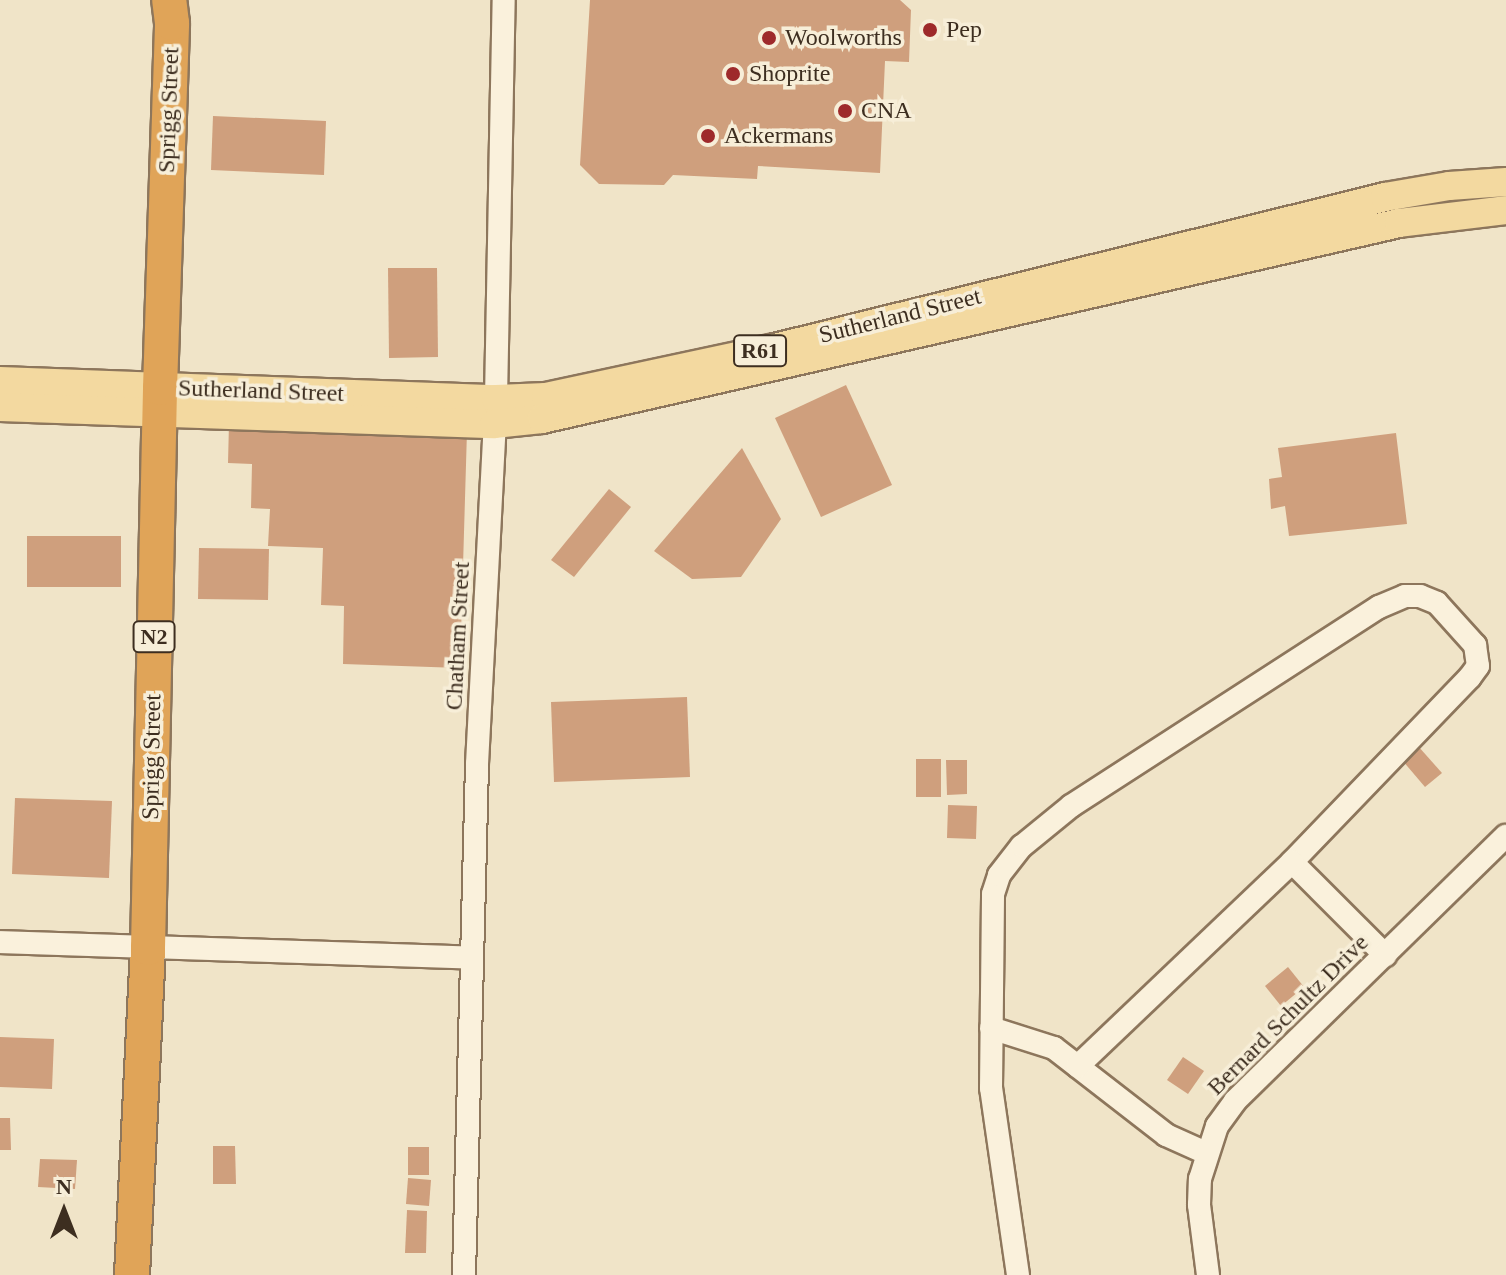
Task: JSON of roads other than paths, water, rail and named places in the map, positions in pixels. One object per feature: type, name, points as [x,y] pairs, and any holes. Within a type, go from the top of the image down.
[{"type":"highway","name":"Sprigg Street","points":[[132,1275],[148,948],[159,401],[172,23],[169,0]]},
{"type":"main road","name":"Sutherland Street","points":[[495,412],[546,397],[775,348],[1385,197],[1449,186],[1506,182]]},
{"type":"main road","name":"Sutherland Street","points":[[0,407],[159,401],[495,412],[590,410],[1399,223],[1506,210]]},
{"type":"main road","name":"Sutherland Street","points":[[0,381],[159,401]]},
{"type":"street","name":"Chatham Street","points":[[464,1275],[478,748],[495,412],[504,0]]},
{"type":"street","points":[[1018,1275],[991,1088],[993,894],[999,875],[1022,846],[1071,806],[1379,607],[1405,596],[1420,596],[1437,603],[1475,645],[1478,666],[1292,862],[1078,1066]]},
{"type":"street","name":"Bernard Schultz Drive","points":[[1208,1275],[1199,1205],[1200,1179],[1217,1126],[1235,1101],[1506,836]]},
{"type":"street","points":[[1292,862],[1385,955]]},
{"type":"street","points":[[0,942],[472,958]]},
{"type":"street","points":[[991,1028],[1054,1048],[1166,1135],[1206,1153]]},
{"type":"place","name":"Pep","points":[[930,30]]},
{"type":"place","name":"Woolworths","points":[[769,38]]},
{"type":"place","name":"Shoprite","points":[[733,74]]},
{"type":"place","name":"CNA","points":[[845,111]]},
{"type":"place","name":"Ackermans","points":[[708,136]]}]
